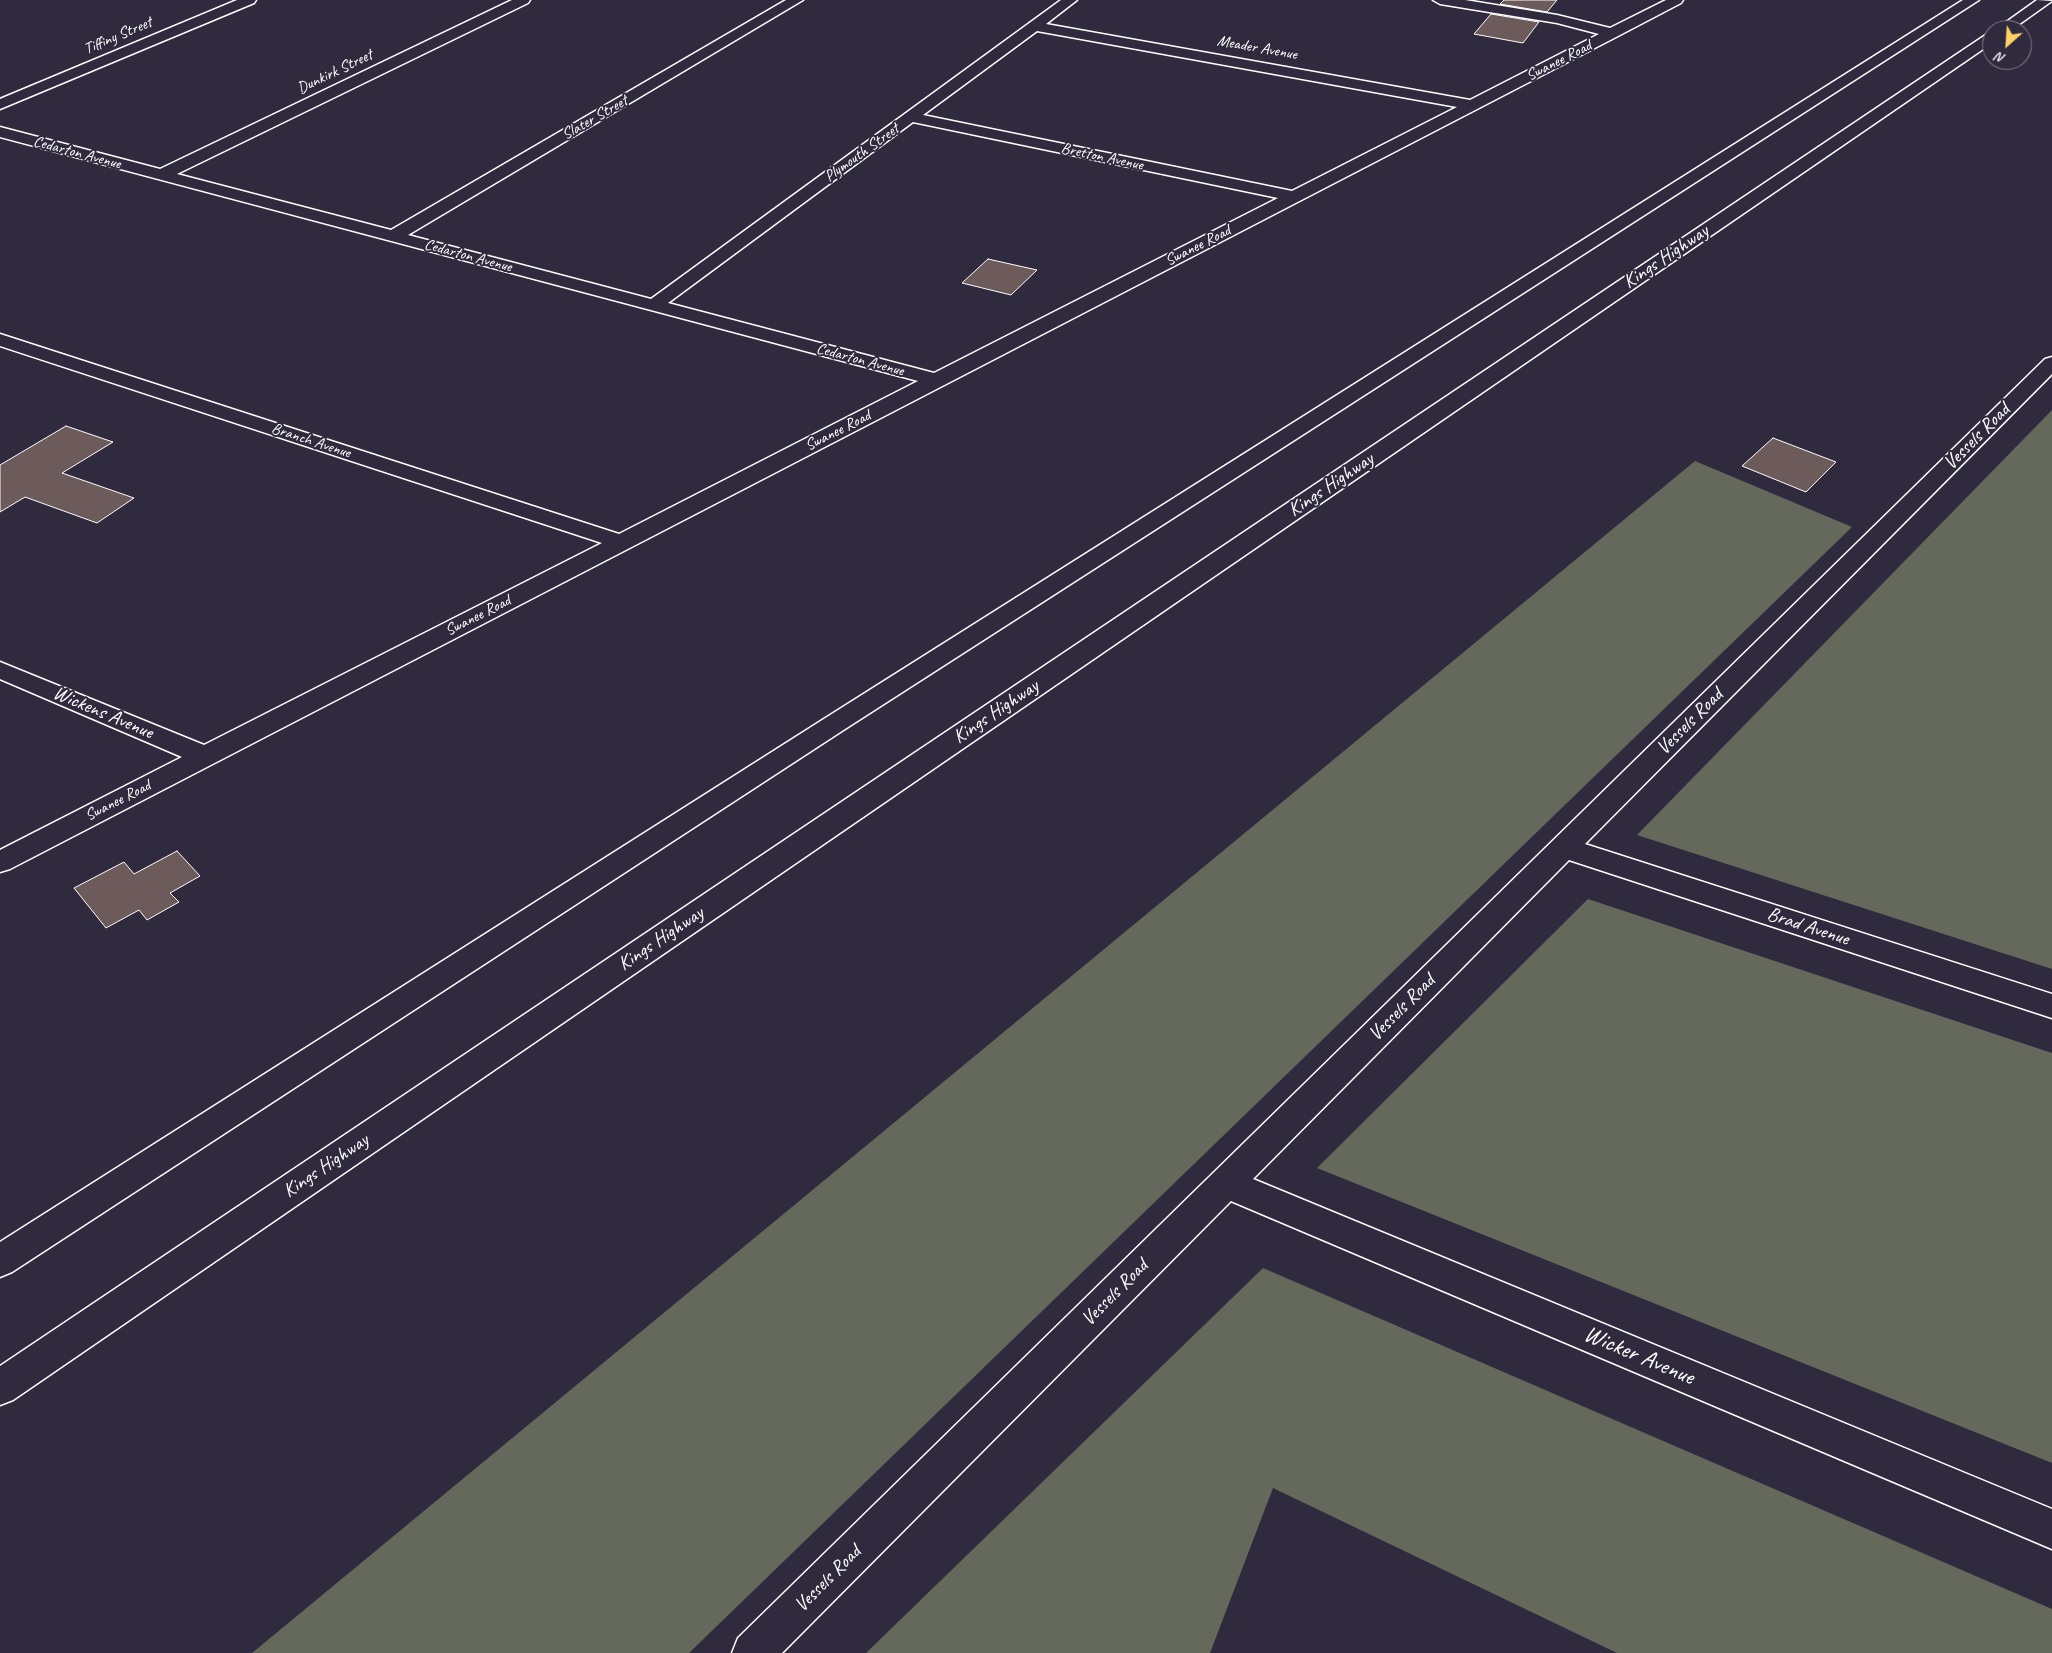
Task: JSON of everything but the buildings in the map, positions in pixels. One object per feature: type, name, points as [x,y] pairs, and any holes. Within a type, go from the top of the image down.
[{"type":"street","name":"Tiffiny Street","points":[[0,104],[249,0]]},
{"type":"street","name":"Dunkirk Street","points":[[162,175],[523,0]]},
{"type":"street","name":"Slater Street","points":[[393,236],[796,0]]},
{"type":"street","name":"Plymouth Street","points":[[654,306],[1070,0]]},
{"type":"street","points":[[1440,0],[1557,19],[1613,33]]},
{"type":"street","name":"Swanee Road","points":[[0,862],[1676,0]]},
{"type":"street","points":[[0,1261],[836,723],[1972,0]]},
{"type":"street","points":[[2017,20],[2046,0]]},
{"type":"street","name":"Meader Avenue","points":[[1035,26],[1472,105]]},
{"type":"street","name":"Kings Highway","points":[[0,1387],[1982,43]]},
{"type":"street","name":"Bretton Avenue","points":[[910,117],[1294,196]]},
{"type":"street","name":"Cedarton Avenue","points":[[0,132],[937,380]]},
{"type":"street","name":"Branch Avenue","points":[[0,340],[622,542]]},
{"type":"street","name":"Vessels Road","points":[[752,1653],[2052,362]]},
{"type":"street","name":"Wickens Avenue","points":[[0,670],[205,756]]},
{"type":"street","name":"Brad Avenue","points":[[1564,848],[2052,1006]]},
{"type":"street","name":"Wicker Avenue","points":[[1226,1183],[2052,1529]]},
{"type":"green space","points":[[2052,410],[2052,969],[1637,835]]},
{"type":"green space","points":[[1695,461],[1852,527],[689,1653],[252,1653]]},
{"type":"green space","points":[[1588,899],[2052,1053],[2052,1463],[1317,1168]]},
{"type":"green space","points":[[1263,1268],[2052,1609],[2052,1653],[1617,1653],[1273,1488],[1210,1653],[866,1653]]}]
